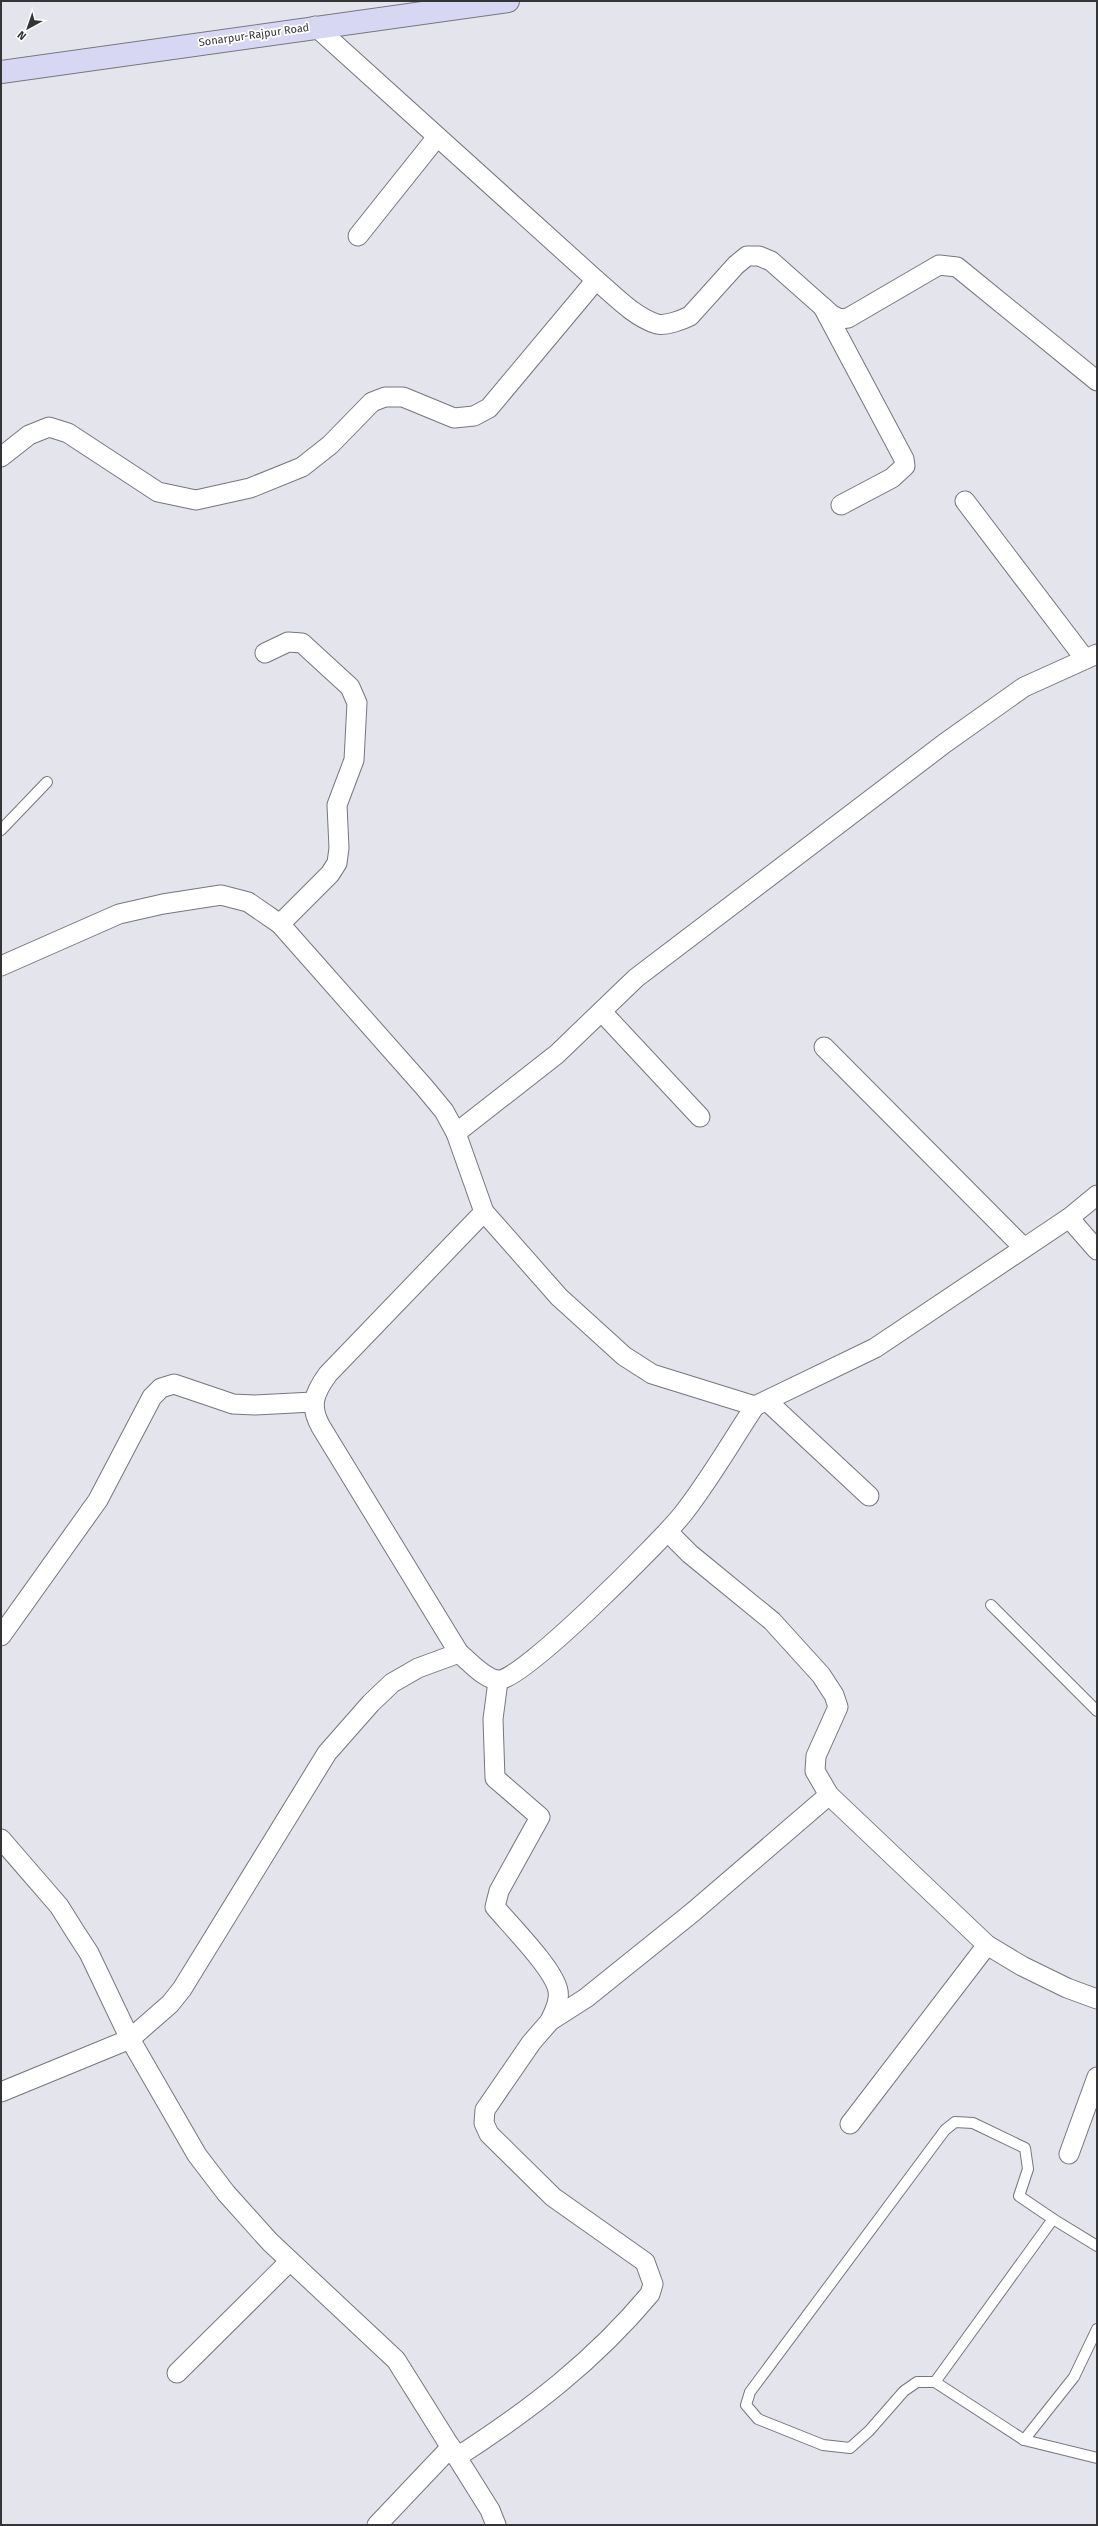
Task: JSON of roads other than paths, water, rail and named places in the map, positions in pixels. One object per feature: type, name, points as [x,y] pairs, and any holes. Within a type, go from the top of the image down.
[{"type":"main road","name":"Sonarpur-Rajpur Road","points":[[1,72],[315,26],[508,1]]},
{"type":"street","points":[[315,26],[596,280],[638,315],[658,324],[681,320],[690,316],[736,265],[747,256],[759,256],[771,261],[788,274],[832,315],[840,318],[848,318],[939,265],[948,264],[957,267],[1097,381]]},
{"type":"street","points":[[358,236],[437,137]]},
{"type":"street","points":[[1,457],[29,435],[49,427],[68,433],[158,492],[196,500],[250,488],[302,467],[330,445],[372,402],[385,397],[403,397],[454,418],[474,416],[489,408],[596,280]]},
{"type":"street","points":[[823,307],[904,459],[905,466],[892,478],[842,505]]},
{"type":"street","points":[[456,1133],[557,1054],[636,978],[983,714],[1024,687],[1091,656],[965,501]]},
{"type":"street","points":[[265,653],[288,642],[302,643],[350,687],[357,703],[354,760],[337,805],[339,848],[337,863],[330,874],[280,924]]},
{"type":"street","points":[[1,966],[119,914],[185,900],[221,895],[248,902],[280,924],[444,1111],[456,1133],[484,1212],[559,1297],[624,1356],[652,1374],[761,1403],[868,1496]]},
{"type":"street","points":[[602,1012],[700,1117]]},
{"type":"street","points":[[824,1046],[1024,1248]]},
{"type":"street","points":[[484,1212],[328,1374],[318,1388],[313,1402],[315,1416],[320,1427],[460,1653],[486,1676],[498,1680],[509,1678],[524,1668],[592,1607],[668,1532],[683,1514],[761,1403],[874,1348],[1069,1218],[1097,1195]]},
{"type":"street","points":[[1069,1218],[1097,1250]]},
{"type":"street","points":[[1,1636],[98,1500],[152,1397],[161,1388],[174,1384],[233,1404],[255,1405],[313,1402]]},
{"type":"street","points":[[668,1532],[690,1554],[772,1621],[822,1674],[834,1694],[838,1707],[816,1756],[815,1771],[829,1795],[987,1945],[1022,1966],[1067,1988],[1097,1999]]},
{"type":"street","points":[[1,2092],[130,2039],[170,2004],[182,1988],[327,1753],[371,1703],[392,1684],[418,1668],[460,1653]]},
{"type":"street","points":[[498,1680],[494,1719],[495,1778],[540,1817],[499,1891],[495,1907],[551,1974],[558,1991],[557,2004],[550,2021]]},
{"type":"street","points":[[377,2525],[454,2452],[516,2419],[593,2356],[650,2294],[653,2284],[651,2272],[639,2255],[553,2197],[488,2134],[484,2123],[485,2110],[531,2043],[550,2021],[586,1998],[693,1912],[829,1795]]},
{"type":"street","points":[[1,1839],[59,1906],[76,1933],[88,1953],[130,2039],[197,2155],[246,2216],[290,2261],[396,2360],[454,2452],[496,2525]]},
{"type":"street","points":[[850,2124],[987,1945]]},
{"type":"street","points":[[1070,2154],[1097,2077]]},
{"type":"street","points":[[177,2373],[290,2261]]},
{"type":"lane","points":[[1,830],[47,782]]},
{"type":"lane","points":[[991,1605],[1097,1710]]},
{"type":"lane","points":[[1097,2246],[1052,2219],[1019,2196],[1028,2169],[1025,2148],[973,2123],[955,2122],[945,2130],[750,2392],[746,2405],[758,2419],[823,2445],[850,2448],[869,2432],[904,2392],[917,2382],[935,2382],[1024,2440],[1097,2458]]},
{"type":"lane","points":[[935,2382],[1052,2219]]},
{"type":"lane","points":[[1024,2440],[1074,2377],[1097,2329]]}]
